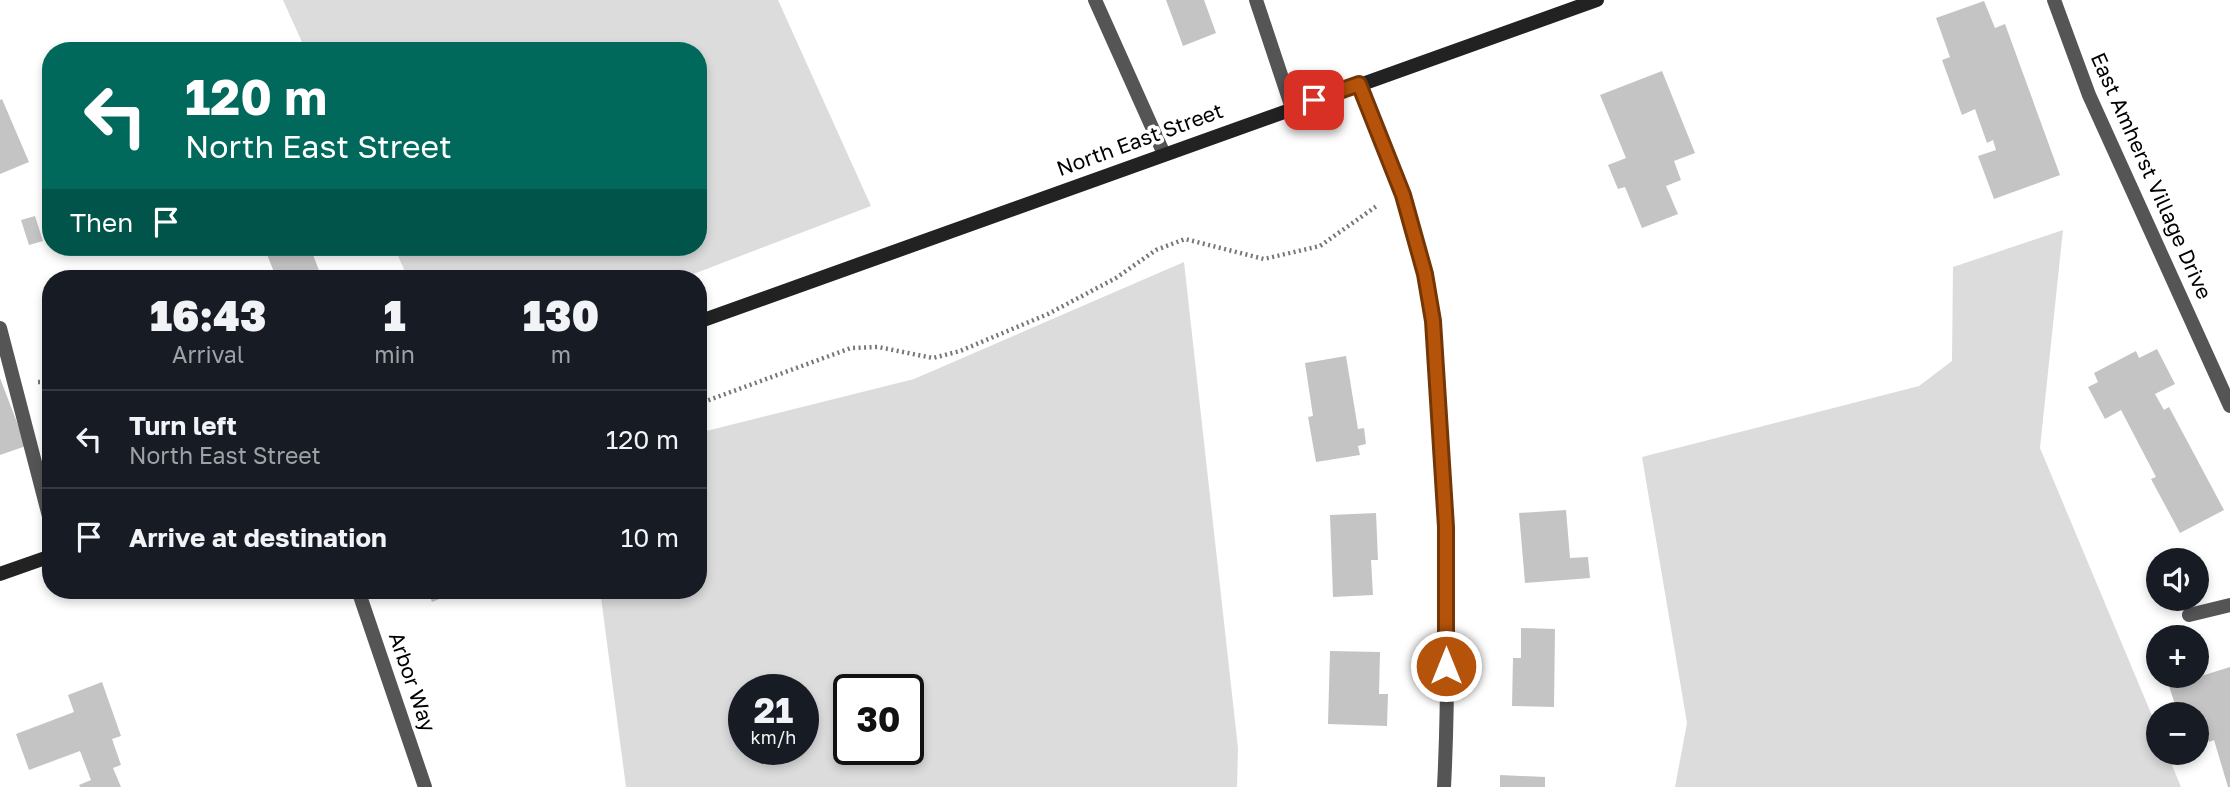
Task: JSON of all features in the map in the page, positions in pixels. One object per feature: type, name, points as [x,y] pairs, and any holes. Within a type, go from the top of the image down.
[{"type":"main road","name":"North East Street","points":[[707,319],[1597,0]]},
{"type":"main road","points":[[0,574],[42,559]]},
{"type":"street","points":[[1095,0],[1164,154]]},
{"type":"street","points":[[1256,0],[1292,108]]},
{"type":"street","name":"East Amherst Village Drive","points":[[2054,0],[2089,95],[2230,407]]},
{"type":"street","points":[[1359,84],[1403,195],[1425,274],[1433,321],[1446,527],[1444,787]]},
{"type":"street","points":[[0,328],[42,489]]},
{"type":"street","name":"Arbor Way","points":[[361,599],[425,787]]},
{"type":"street","points":[[2189,615],[2230,605]]},
{"type":"path","points":[[707,401],[851,348],[878,347],[933,358],[960,351],[1048,314],[1116,278],[1156,250],[1185,239],[1264,259],[1320,246],[1378,205]]},
{"type":"shaded area","points":[[283,0],[778,0],[871,206],[704,270],[404,270],[398,256],[707,256],[707,42],[302,42]]},
{"type":"shaded area","points":[[2063,230],[2040,448],[2146,702],[2146,765],[2172,765],[2181,787],[1675,787],[1687,723],[1642,457],[1919,386],[1952,361],[1953,267]]},
{"type":"shaded area","points":[[1184,262],[1238,748],[1237,787],[626,787],[601,599],[707,599],[707,431],[914,379]]},
{"type":"building","points":[[1166,0],[1204,0],[1216,33],[1183,46]]},
{"type":"building","points":[[1984,1],[1995,28],[2005,24],[2060,175],[1994,199],[1978,156],[1996,150],[1993,140],[1987,143],[1975,109],[1962,115],[1942,60],[1950,57],[1936,18]]},
{"type":"building","points":[[1662,71],[1695,153],[1674,161],[1681,180],[1666,186],[1678,214],[1642,228],[1625,187],[1618,189],[1608,165],[1626,158],[1600,95]]},
{"type":"building","points":[[2,99],[29,162],[0,174],[0,100]]},
{"type":"building","points":[[35,216],[42,241],[29,245],[21,220]]},
{"type":"building","points":[[268,256],[313,256],[319,270],[279,270],[273,270]]},
{"type":"building","points":[[2157,349],[2175,384],[2155,394],[2164,410],[2169,407],[2224,510],[2180,533],[2151,479],[2156,477],[2121,410],[2105,419],[2088,387],[2098,382],[2094,373],[2136,351],[2139,358]]},
{"type":"building","points":[[1346,356],[1358,429],[1364,428],[1366,444],[1358,446],[1360,455],[1316,462],[1308,417],[1313,416],[1305,363]]},
{"type":"building","points":[[0,378],[26,446],[0,455]]},
{"type":"building","points":[[1566,510],[1570,558],[1588,557],[1590,578],[1525,583],[1519,513]]},
{"type":"building","points":[[1376,513],[1378,560],[1371,560],[1373,595],[1333,597],[1330,515]]},
{"type":"building","points":[[1521,628],[1555,629],[1554,707],[1512,706],[1513,658],[1521,658]]},
{"type":"building","points":[[1330,651],[1380,652],[1379,694],[1388,694],[1387,726],[1328,724]]},
{"type":"building","points":[[2230,667],[2230,787],[2214,740],[2209,742],[2209,702],[2174,702],[2170,688],[2209,688],[2209,674]]},
{"type":"building","points":[[102,682],[121,736],[112,739],[121,765],[113,768],[121,787],[80,787],[79,785],[91,780],[80,751],[29,770],[16,734],[74,712],[68,695]]},
{"type":"building","points":[[1500,775],[1545,777],[1545,787],[1500,787]]},
{"type":"route","points":[[1314,100],[1359,84],[1403,195],[1425,274],[1433,321],[1446,527],[1446,666]]}]
